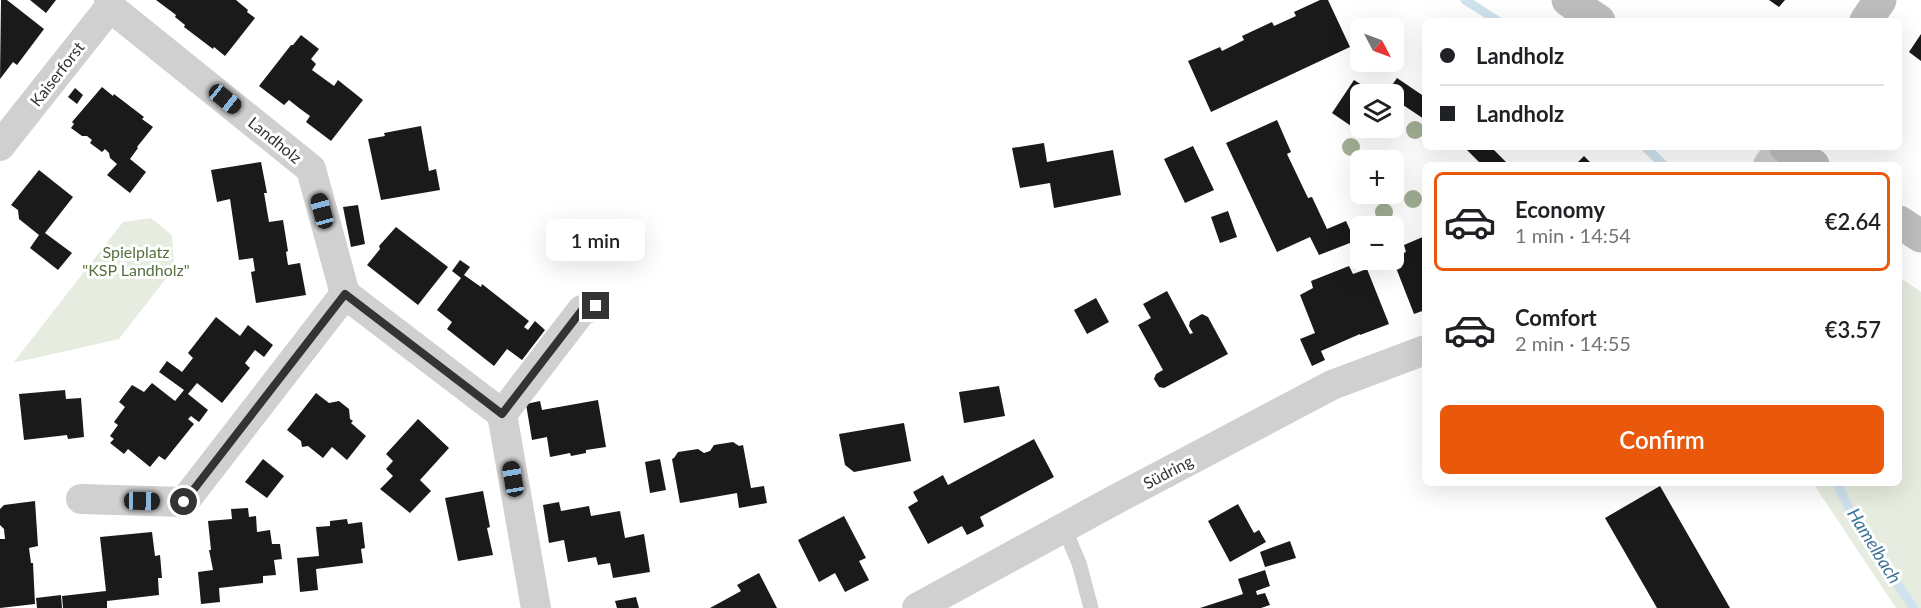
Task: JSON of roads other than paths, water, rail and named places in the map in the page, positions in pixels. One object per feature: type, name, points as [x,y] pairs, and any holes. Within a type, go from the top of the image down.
[{"type":"street","points":[[1568,0],[1595,18]]},
{"type":"street","points":[[1868,18],[1880,0]]},
{"type":"street","name":"Kaiserforst","points":[[0,146],[110,4]]},
{"type":"street","name":"Landholz","points":[[110,4],[311,169],[345,294]]},
{"type":"street","points":[[1790,150],[1808,162]]},
{"type":"street","points":[[1902,224],[1921,236]]},
{"type":"street","points":[[81,499],[184,502],[345,294],[502,414],[536,608]]},
{"type":"street","points":[[502,414],[582,310],[596,306]]},
{"type":"street","name":"Südring","points":[[917,608],[1332,385],[1422,351]]},
{"type":"lane","points":[[1064,528],[1079,563],[1091,608]]},
{"type":"waterway","name":"Hamelbach","points":[[1465,0],[1493,18]]},
{"type":"waterway","name":"Hamelbach","points":[[1648,150],[1661,162]]},
{"type":"waterway","name":"Hamelbach","points":[[1838,486],[1857,526],[1914,608]]},
{"type":"park label","name":"Spielplatz \"KSP Landholz\"","points":[[136,261]]}]
